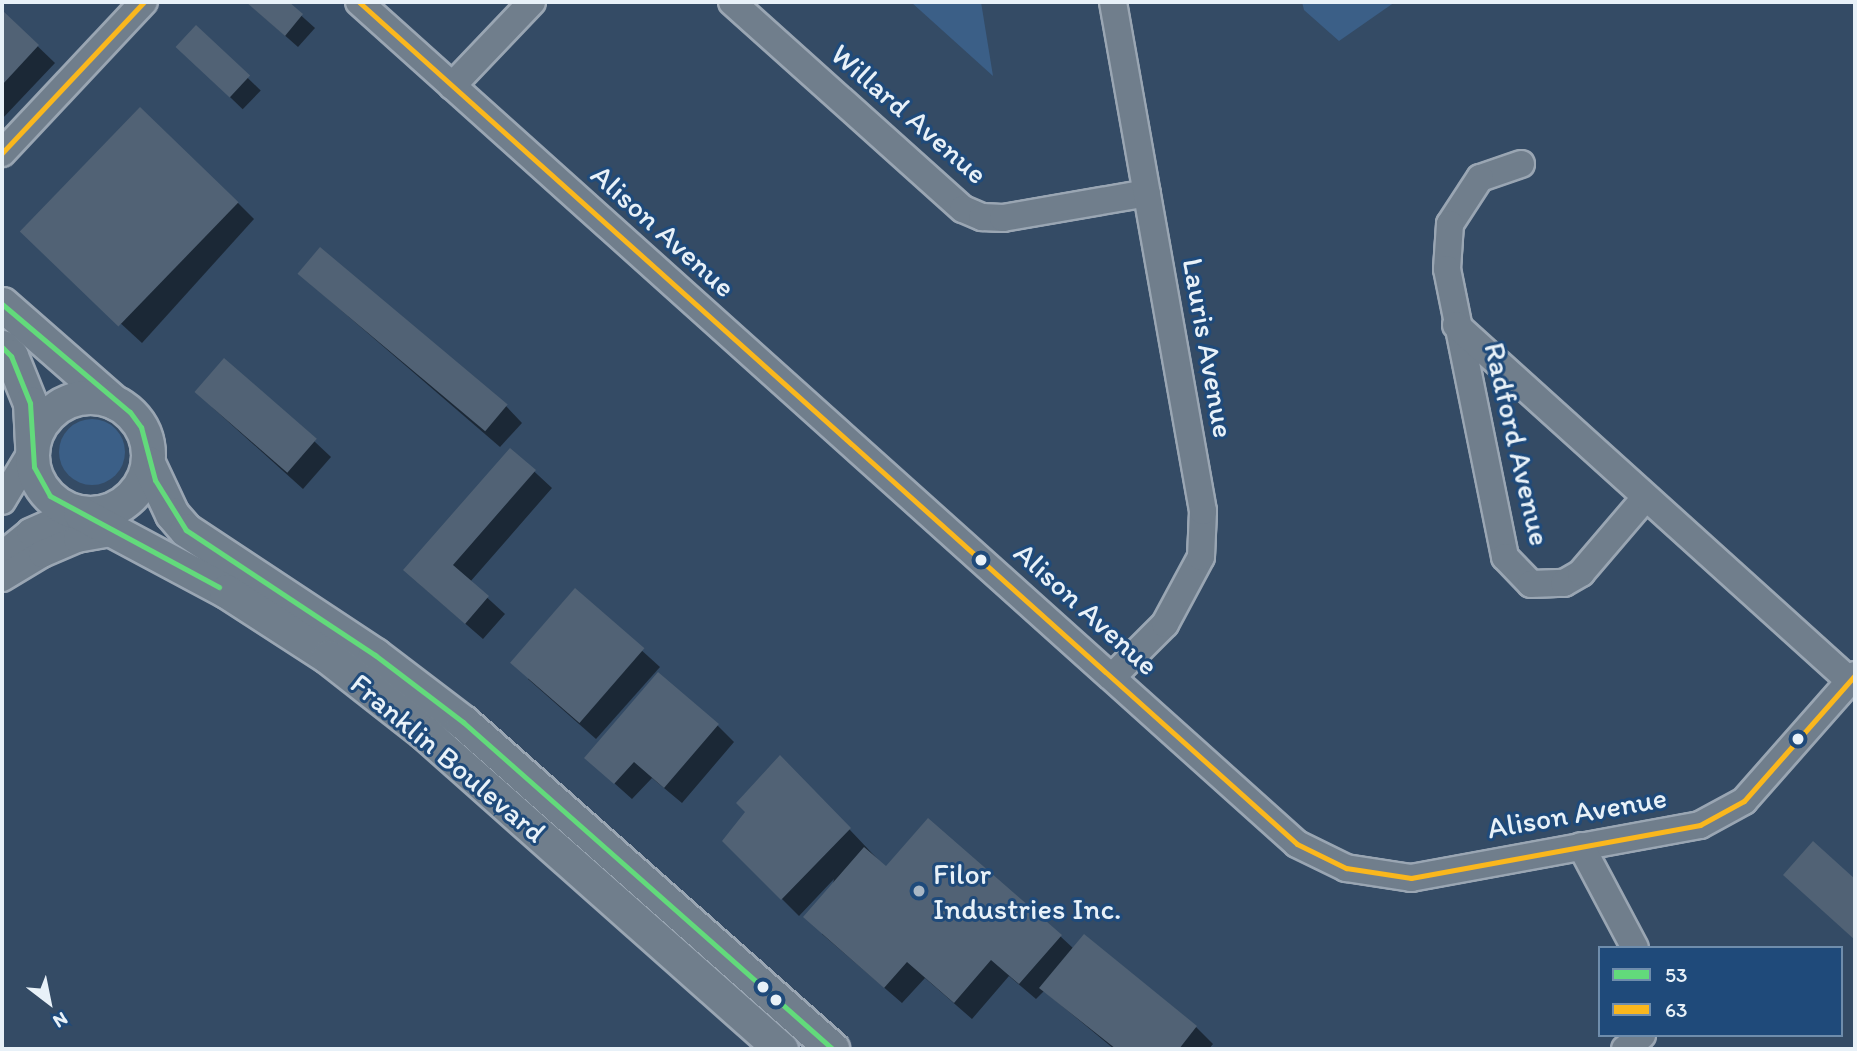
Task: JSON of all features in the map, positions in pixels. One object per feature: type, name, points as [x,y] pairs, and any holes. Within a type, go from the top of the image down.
[{"type":"main road","points":[[2,304],[141,427],[148,463],[131,496],[116,506],[78,513],[50,496],[40,483],[32,447],[30,403],[12,356],[2,346]]},
{"type":"main road","points":[[32,447],[47,416],[61,405],[97,397],[114,402]]},
{"type":"main road","name":"Franklin Boulevard","points":[[148,463],[172,514],[186,530],[365,648],[463,722],[832,1049]]},
{"type":"main road","name":"Franklin Boulevard","points":[[78,513],[226,591],[328,657],[425,733],[781,1049]]},
{"type":"street","points":[[2,153],[144,2]]},
{"type":"street","name":"Alison Avenue","points":[[359,2],[1297,844],[1346,868],[1411,877],[1700,825],[1744,801],[1853,678]]},
{"type":"street","points":[[452,86],[532,2]]},
{"type":"street","name":"Willard Avenue","points":[[732,2],[972,213],[1003,218],[1147,193]]},
{"type":"street","name":"Lauris Avenue","points":[[1112,677],[1166,624],[1201,557],[1203,511],[1113,2]]},
{"type":"street","name":"Radford Avenue","points":[[1521,164],[1480,178],[1450,224],[1447,269],[1456,325],[1505,557],[1515,573],[1531,584],[1564,583],[1581,573],[1645,498]]},
{"type":"street","name":"Radford Avenue","points":[[1456,325],[1645,498],[1853,678]]},
{"type":"street","points":[[2,501],[32,447]]},
{"type":"street","points":[[2,555],[30,532],[78,513]]},
{"type":"street","points":[[2,578],[41,554],[77,539],[115,532]]},
{"type":"street","points":[[1581,846],[1634,946]]},
{"type":"street","points":[[1625,1049],[1640,1037]]},
{"type":"shaded area","points":[[911,2],[981,2],[993,76]]},
{"type":"shaded area","points":[[1302,2],[1395,2],[1339,41],[1304,10]]},
{"type":"shaded area","points":[[92,419],[115,429],[125,452],[115,475],[92,485],[69,475],[59,452],[69,429]]},
{"type":"building","points":[[246,2],[289,2],[303,14],[285,36]]},
{"type":"building","points":[[2,10],[39,45],[2,85]]},
{"type":"building","points":[[196,25],[250,75],[230,97],[176,47]]},
{"type":"building","points":[[140,107],[239,202],[118,327],[20,231]]},
{"type":"building","points":[[320,247],[508,404],[485,431],[298,274]]},
{"type":"building","points":[[224,358],[317,439],[287,473],[194,392]]},
{"type":"building","points":[[510,448],[536,470],[453,565],[489,596],[465,624],[403,570]]},
{"type":"building","points":[[575,588],[644,648],[579,723],[510,663]]},
{"type":"building","points":[[658,672],[719,724],[664,788],[634,762],[614,784],[584,758]]},
{"type":"building","points":[[780,755],[851,828],[781,900],[722,841],[745,812],[736,803]]},
{"type":"building","name":"Filor Industries Inc.","points":[[928,818],[1062,935],[1019,984],[991,960],[954,1003],[907,962],[884,988],[803,917],[864,847],[886,866]]},
{"type":"building","points":[[1813,841],[1855,879],[1855,940],[1783,875]]},
{"type":"building","points":[[1084,934],[1197,1026],[1179,1049],[1116,1049],[1039,988]]},
{"type":"transit line","name":"63","points":[[2,153],[144,2]]},
{"type":"transit line","name":"63","points":[[359,2],[1297,844],[1346,868],[1411,878],[1700,825],[1744,801],[1855,675]]},
{"type":"transit line","name":"53","points":[[2,304],[130,412],[141,427],[155,480],[186,530],[375,655],[463,722],[832,1049]]},
{"type":"transit line","name":"53","points":[[2,347],[11,356],[30,403],[34,467],[50,496],[219,587]]},
{"type":"place","name":"Filor Industries Inc.","points":[[919,891]]}]
